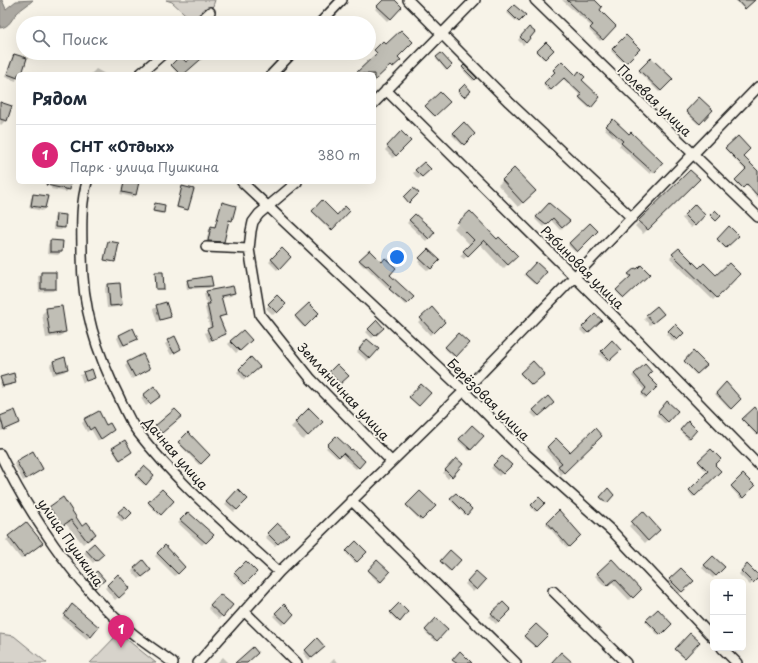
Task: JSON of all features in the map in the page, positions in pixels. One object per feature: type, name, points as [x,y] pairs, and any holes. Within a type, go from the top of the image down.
[{"type":"street","points":[[327,16],[342,0]]},
{"type":"street","points":[[408,0],[509,102],[632,218]]},
{"type":"street","points":[[376,101],[475,0]]},
{"type":"street","name":"Полевая улица","points":[[535,0],[758,217]]},
{"type":"street","points":[[206,16],[210,12]]},
{"type":"street","points":[[142,72],[156,60]]},
{"type":"street","points":[[274,72],[285,60]]},
{"type":"street","points":[[198,663],[279,572],[464,391],[758,87]]},
{"type":"street","name":"Рябиновая улица","points":[[386,90],[574,276],[608,304],[758,464]]},
{"type":"street","name":"Дачная улица","points":[[86,184],[82,201],[82,266],[85,302],[104,367],[136,430],[161,459],[200,499],[279,572]]},
{"type":"street","name":"Берёзовая улица","points":[[244,184],[464,391],[526,454],[613,532],[710,635]]},
{"type":"street","name":"Земляничная улица","points":[[295,184],[259,214],[253,222],[249,249],[260,315],[311,378],[391,461]]},
{"type":"street","points":[[206,247],[249,249]]},
{"type":"street","name":"улица Пушкина","points":[[1,457],[30,507],[77,576],[123,626],[173,663]]},
{"type":"street","points":[[351,500],[516,663]]},
{"type":"street","points":[[554,591],[626,663]]},
{"type":"street","points":[[244,611],[297,663]]},
{"type":"street","points":[[725,651],[737,663]]},
{"type":"shaded area","points":[[0,0],[2,0],[6,9],[16,1],[33,0],[17,13],[6,26],[0,28]]},
{"type":"shaded area","points":[[166,0],[215,0],[213,6],[202,16],[187,16],[172,2]]},
{"type":"shaded area","points":[[119,633],[156,663],[90,663]]},
{"type":"shaded area","points":[[0,634],[14,636],[47,663],[0,663]]},
{"type":"building","points":[[383,0],[395,0],[402,7],[391,19],[377,6]]},
{"type":"building","points":[[567,0],[595,0],[602,7],[600,10],[616,26],[603,40],[590,28],[593,25]]},
{"type":"building","points":[[737,0],[755,0],[745,9]]},
{"type":"building","points":[[514,5],[526,15],[519,22],[508,11]]},
{"type":"building","points":[[529,27],[535,32],[526,43],[520,37]]},
{"type":"building","points":[[401,30],[413,42],[398,57],[401,60],[392,68],[390,66],[376,79],[376,72],[357,72],[370,60],[376,60],[376,48],[383,41],[386,44]]},
{"type":"building","points":[[626,35],[640,49],[626,63],[612,49]]},
{"type":"building","points":[[546,42],[554,50],[545,59],[537,51]]},
{"type":"building","points":[[441,53],[452,65],[447,70],[436,57]]},
{"type":"building","points":[[14,54],[16,55],[16,60],[26,60],[23,72],[16,72],[16,77],[7,74]]},
{"type":"building","points":[[651,58],[673,79],[661,91],[639,70]]},
{"type":"building","points":[[176,60],[184,60],[186,62],[188,60],[200,60],[186,72],[178,72],[171,65]]},
{"type":"building","points":[[562,61],[576,75],[579,71],[585,77],[582,80],[600,97],[591,108],[579,97],[582,95],[564,78],[551,90],[544,83],[555,72],[553,70]]},
{"type":"building","points":[[464,65],[477,78],[475,80],[462,67]]},
{"type":"building","points":[[465,84],[471,91],[464,97],[458,91]]},
{"type":"building","points":[[440,92],[450,102],[435,116],[425,106]]},
{"type":"building","points":[[699,97],[713,110],[700,124],[686,111]]},
{"type":"building","points":[[0,102],[12,106],[7,121],[0,119]]},
{"type":"building","points":[[613,119],[629,134],[631,132],[663,163],[654,173],[621,143],[623,141],[606,126]]},
{"type":"building","points":[[464,122],[475,134],[464,145],[453,133]]},
{"type":"building","points":[[401,131],[411,141],[396,156],[387,146]]},
{"type":"building","points":[[738,136],[750,149],[743,156],[758,171],[758,196],[747,184],[743,188],[735,180],[746,169],[725,148]]},
{"type":"building","points":[[424,162],[431,169],[422,177],[415,170]]},
{"type":"building","points":[[514,168],[536,191],[523,203],[502,180]]},
{"type":"building","points":[[690,170],[700,179],[648,230],[638,221]]},
{"type":"building","points":[[46,184],[71,184],[70,190]]},
{"type":"building","points":[[124,184],[139,184],[136,195],[122,192]]},
{"type":"building","points":[[182,186],[194,189],[188,210],[177,207]]},
{"type":"building","points":[[413,188],[419,193],[409,203],[404,197]]},
{"type":"building","points":[[33,194],[48,196],[45,208],[31,206]]},
{"type":"building","points":[[322,200],[337,215],[345,206],[350,211],[332,230],[312,211]]},
{"type":"building","points":[[222,202],[236,206],[232,221],[229,220],[224,242],[208,241],[211,226],[215,227]]},
{"type":"building","points":[[155,203],[165,205],[164,213],[153,211]]},
{"type":"building","points":[[549,203],[570,221],[562,228],[553,218],[546,225],[536,217]]},
{"type":"building","points":[[695,204],[705,215],[695,226],[684,215]]},
{"type":"building","points":[[715,210],[721,216],[716,221],[710,215]]},
{"type":"building","points":[[470,211],[497,239],[499,237],[518,256],[508,265],[484,240],[468,256],[463,251],[474,240],[457,223]]},
{"type":"building","points":[[56,214],[66,215],[65,228],[55,227]]},
{"type":"building","points":[[415,214],[435,232],[429,239],[409,220]]},
{"type":"building","points":[[590,223],[598,231],[577,252],[569,243]]},
{"type":"building","points":[[729,226],[739,236],[726,248],[717,239]]},
{"type":"building","points":[[50,240],[63,241],[62,252],[50,252]]},
{"type":"building","points":[[108,241],[119,243],[115,262],[104,260]]},
{"type":"building","points":[[282,248],[291,257],[280,269],[271,259]]},
{"type":"building","points":[[679,248],[699,268],[704,263],[716,275],[729,263],[740,274],[717,298],[672,254]]},
{"type":"building","points":[[428,249],[440,260],[431,269],[419,258]]},
{"type":"building","points":[[370,250],[382,262],[385,258],[396,268],[390,275],[414,297],[407,304],[389,289],[391,287],[368,265],[366,266],[359,260]]},
{"type":"building","points":[[536,262],[547,272],[536,284],[525,274]]},
{"type":"building","points":[[641,265],[650,274],[624,298],[616,290],[631,276],[628,274]]},
{"type":"building","points":[[41,272],[56,272],[56,289],[41,289]]},
{"type":"building","points":[[155,272],[163,272],[164,289],[156,289]]},
{"type":"building","points":[[211,276],[213,286],[189,287],[187,280]]},
{"type":"building","points":[[120,283],[122,305],[110,306],[108,284]]},
{"type":"building","points":[[233,286],[235,293],[221,296],[226,315],[219,317],[226,334],[212,340],[207,329],[212,327],[207,304],[210,304],[206,291]]},
{"type":"building","points":[[277,295],[286,304],[277,313],[268,304]]},
{"type":"building","points":[[166,302],[171,317],[160,320],[156,305]]},
{"type":"building","points":[[309,303],[319,313],[305,327],[295,316]]},
{"type":"building","points":[[62,306],[66,332],[50,335],[46,308]]},
{"type":"building","points":[[657,306],[664,314],[653,323],[646,315]]},
{"type":"building","points":[[432,307],[445,322],[434,333],[420,318]]},
{"type":"building","points":[[595,314],[602,320],[588,333],[582,327]]},
{"type":"building","points":[[377,320],[384,328],[375,336],[368,329]]},
{"type":"building","points":[[675,324],[684,333],[677,340],[668,331]]},
{"type":"building","points":[[133,328],[138,339],[124,345],[119,335]]},
{"type":"building","points":[[243,330],[252,340],[240,351],[230,341]]},
{"type":"building","points":[[458,333],[469,343],[456,357],[445,347]]},
{"type":"building","points":[[175,336],[181,349],[174,353],[167,340]]},
{"type":"building","points":[[367,339],[379,349],[370,359],[359,349]]},
{"type":"building","points":[[612,340],[621,350],[610,360],[601,351]]},
{"type":"building","points":[[693,351],[707,365],[697,374],[684,361]]},
{"type":"building","points":[[143,354],[150,369],[135,377],[127,362]]},
{"type":"building","points":[[65,357],[68,369],[56,372],[53,361]]},
{"type":"building","points":[[251,357],[260,367],[247,378],[239,369]]},
{"type":"building","points":[[533,361],[545,374],[532,385],[520,373]]},
{"type":"building","points":[[337,364],[349,376],[340,384],[329,372]]},
{"type":"building","points":[[645,364],[652,372],[648,376],[658,386],[647,397],[642,393],[646,388],[634,374]]},
{"type":"building","points":[[92,369],[95,378],[86,381],[83,372]]},
{"type":"building","points":[[14,373],[16,383],[3,386],[0,377]]},
{"type":"building","points":[[726,382],[741,399],[731,409],[716,393]]},
{"type":"building","points":[[421,384],[431,393],[419,406],[409,397]]},
{"type":"building","points":[[154,386],[161,396],[150,404],[143,395]]},
{"type":"building","points":[[548,396],[554,403],[539,416],[533,410]]},
{"type":"building","points":[[667,401],[678,411],[668,422],[658,412]]},
{"type":"building","points":[[755,407],[758,411],[758,435],[742,419]]},
{"type":"building","points":[[309,408],[323,422],[308,436],[295,422]]},
{"type":"building","points":[[175,409],[182,416],[162,433],[155,426]]},
{"type":"building","points":[[15,410],[20,423],[4,430],[0,416]]},
{"type":"building","points":[[99,411],[106,425],[110,423],[114,430],[101,439],[94,427],[90,430],[84,419]]},
{"type":"building","points":[[688,421],[697,430],[690,438],[680,430]]},
{"type":"building","points":[[472,425],[484,436],[471,450],[459,439]]},
{"type":"building","points":[[595,428],[602,436],[564,473],[558,466],[562,463],[547,447],[556,438],[570,452]]},
{"type":"building","points":[[188,432],[210,455],[201,464],[178,442]]},
{"type":"building","points":[[336,436],[365,461],[359,468],[343,453],[339,457],[327,445]]},
{"type":"building","points":[[125,440],[132,452],[120,460],[112,448]]},
{"type":"building","points":[[711,449],[721,459],[715,465],[721,471],[695,496],[689,490],[708,471],[698,461]]},
{"type":"building","points":[[33,451],[43,469],[26,479],[16,461]]},
{"type":"building","points":[[502,456],[512,465],[503,474],[493,465]]},
{"type":"building","points":[[456,458],[463,464],[452,477],[445,470]]},
{"type":"building","points":[[144,466],[154,475],[146,485],[136,475]]},
{"type":"building","points":[[743,474],[755,486],[743,498],[731,486]]},
{"type":"building","points":[[608,488],[614,495],[607,503],[600,497]]},
{"type":"building","points":[[162,489],[174,501],[161,515],[148,502]]},
{"type":"building","points":[[238,489],[248,499],[237,510],[227,501]]},
{"type":"building","points":[[420,491],[436,506],[422,520],[406,505]]},
{"type":"building","points":[[456,493],[472,509],[467,515],[450,498]]},
{"type":"building","points":[[63,497],[82,526],[87,522],[96,534],[87,541],[71,520],[62,526],[49,507]]},
{"type":"building","points":[[539,497],[545,503],[537,511],[531,505]]},
{"type":"building","points":[[125,506],[132,513],[125,520],[118,512]]},
{"type":"building","points":[[559,510],[581,535],[569,547],[547,522]]},
{"type":"building","points":[[643,511],[660,530],[648,541],[631,522]]},
{"type":"building","points":[[188,512],[214,535],[206,543],[180,520]]},
{"type":"building","points":[[26,522],[43,543],[24,557],[8,536]]},
{"type":"building","points":[[277,523],[289,534],[278,544],[267,533]]},
{"type":"building","points":[[356,541],[367,552],[357,562],[346,551]]},
{"type":"building","points":[[94,543],[104,554],[96,561],[86,550]]},
{"type":"building","points":[[165,545],[185,567],[178,574],[157,553]]},
{"type":"building","points":[[450,550],[461,560],[451,571],[440,561]]},
{"type":"building","points":[[713,556],[725,567],[716,576],[704,565]]},
{"type":"building","points":[[612,559],[641,590],[633,598],[615,579],[608,585],[597,573]]},
{"type":"building","points":[[143,560],[151,570],[142,577],[134,568]]},
{"type":"building","points":[[377,560],[390,572],[381,582],[368,570]]},
{"type":"building","points":[[246,561],[257,572],[245,584],[234,573]]},
{"type":"building","points":[[747,564],[758,575],[758,578],[753,583],[741,571]]},
{"type":"building","points":[[681,568],[694,581],[682,592],[669,579]]},
{"type":"building","points":[[97,571],[105,580],[95,588],[88,579]]},
{"type":"building","points":[[476,571],[486,580],[477,590],[467,581]]},
{"type":"building","points":[[118,574],[130,588],[119,598],[107,585]]},
{"type":"building","points":[[220,594],[233,605],[223,617],[210,605]]},
{"type":"building","points":[[503,602],[511,610],[499,622],[491,613]]},
{"type":"building","points":[[399,603],[408,612],[400,622],[390,612]]},
{"type":"building","points":[[72,604],[99,627],[91,637],[64,615]]},
{"type":"building","points":[[284,604],[294,614],[286,623],[275,613]]},
{"type":"building","points":[[658,609],[672,624],[661,635],[646,620]]},
{"type":"building","points":[[436,618],[448,629],[437,641],[425,630]]},
{"type":"building","points":[[536,624],[548,635],[536,647],[524,636]]},
{"type":"building","points":[[690,633],[700,642],[685,658],[675,649]]},
{"type":"building","points":[[317,638],[325,647],[312,658],[305,650]]},
{"type":"building","points":[[253,647],[258,653],[247,663],[235,663]]},
{"type":"building","points":[[460,651],[472,663],[456,663],[452,660]]},
{"type":"building","points":[[561,652],[573,663],[551,663]]},
{"type":"place","name":"СНТ «Отдых»","points":[[121,648]]}]
